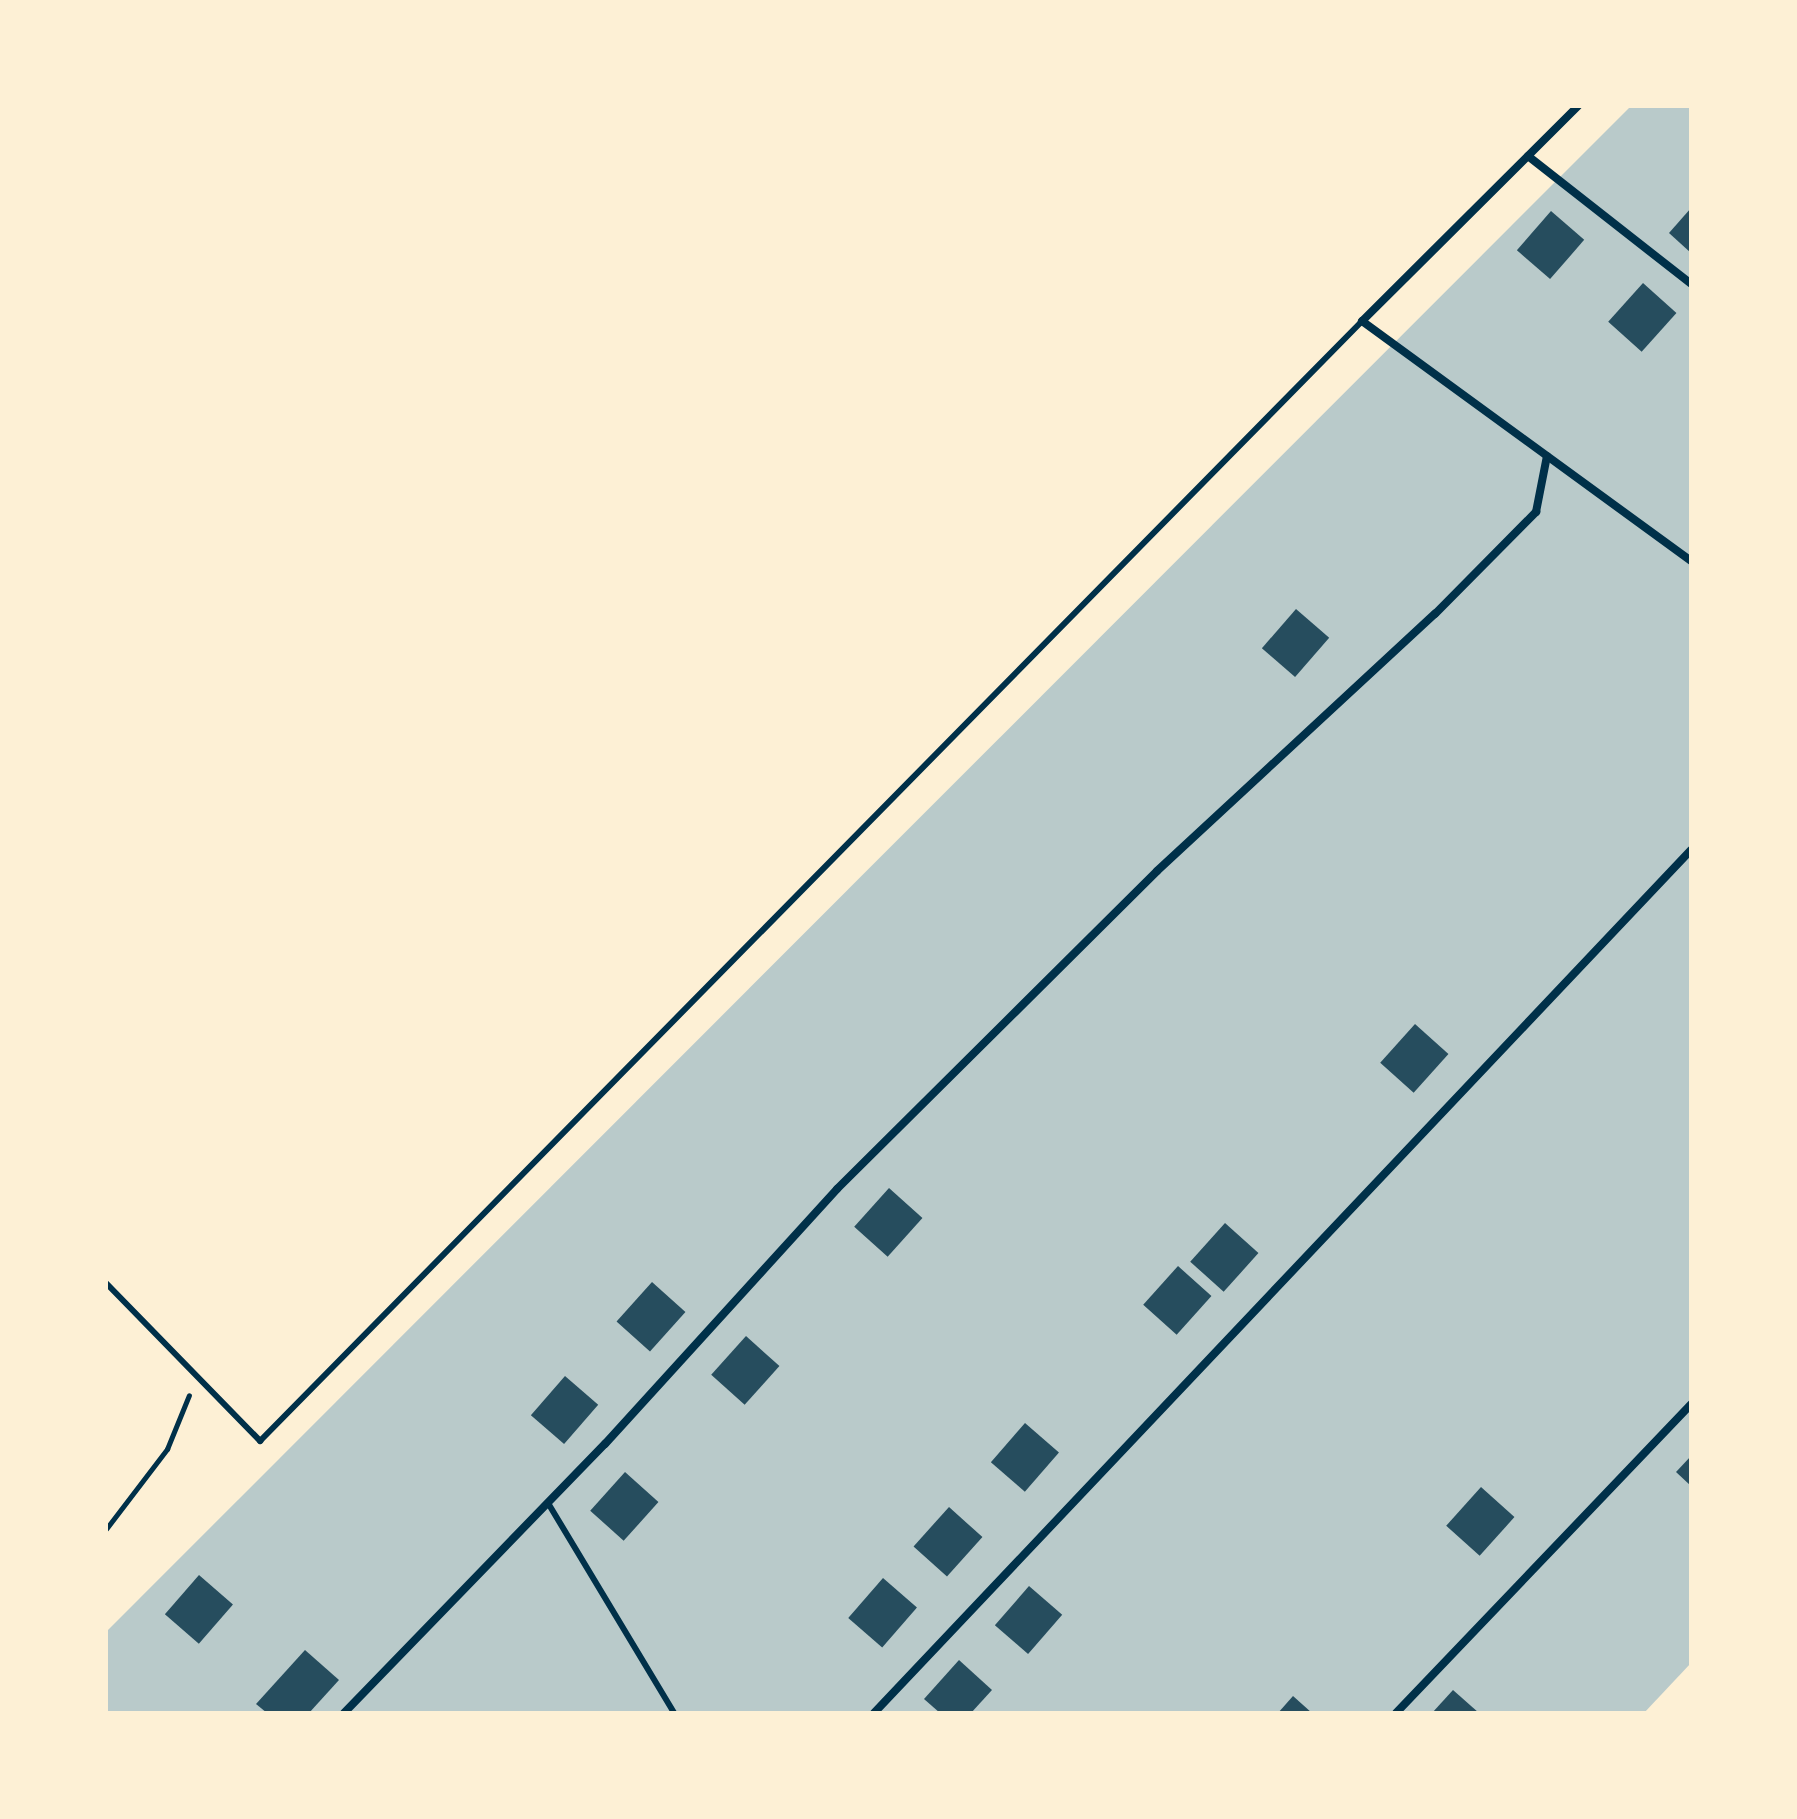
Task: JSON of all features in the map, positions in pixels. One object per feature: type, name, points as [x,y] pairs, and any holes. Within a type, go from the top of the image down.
[{"type":"street","points":[[1578,106],[1362,321],[1691,561]]},
{"type":"street","points":[[1528,156],[1691,284]]},
{"type":"street","points":[[344,1713],[548,1503],[837,1189],[1157,871],[1435,614],[1536,512],[1547,456]]},
{"type":"street","points":[[874,1713],[1691,850]]},
{"type":"street","points":[[1396,1713],[1691,1404]]},
{"type":"lane","points":[[106,1283],[260,1441],[1362,321]]},
{"type":"lane","points":[[548,1503],[674,1713]]},
{"type":"path","points":[[106,1529],[167,1449],[196,1375]]},
{"type":"shaded area","points":[[1631,106],[1691,106],[1691,1663],[1644,1713],[106,1713],[106,1632]]},
{"type":"building","points":[[1691,208],[1691,253],[1669,233]]},
{"type":"building","points":[[1551,211],[1584,240],[1550,279],[1517,250]]},
{"type":"building","points":[[1643,283],[1676,313],[1642,352],[1608,322]]},
{"type":"building","points":[[1296,609],[1329,638],[1295,677],[1262,648]]},
{"type":"building","points":[[1415,1024],[1448,1054],[1414,1093],[1380,1063]]},
{"type":"building","points":[[889,1188],[922,1218],[888,1257],[854,1227]]},
{"type":"building","points":[[1225,1223],[1258,1253],[1224,1292],[1190,1262]]},
{"type":"building","points":[[1178,1266],[1211,1296],[1177,1335],[1143,1305]]},
{"type":"building","points":[[652,1282],[685,1312],[650,1351],[617,1321]]},
{"type":"building","points":[[746,1336],[779,1366],[745,1405],[711,1375]]},
{"type":"building","points":[[565,1376],[598,1405],[564,1444],[531,1415]]},
{"type":"building","points":[[1025,1423],[1059,1453],[1025,1492],[991,1462]]},
{"type":"building","points":[[1691,1456],[1691,1486],[1676,1472]]},
{"type":"building","points":[[625,1472],[658,1502],[624,1541],[590,1511]]},
{"type":"building","points":[[1481,1487],[1514,1517],[1480,1556],[1446,1526]]},
{"type":"building","points":[[949,1507],[982,1537],[947,1576],[914,1546]]},
{"type":"building","points":[[199,1575],[233,1605],[199,1644],[165,1614]]},
{"type":"building","points":[[883,1578],[917,1608],[882,1648],[848,1618]]},
{"type":"building","points":[[1029,1586],[1062,1615],[1028,1654],[995,1625]]},
{"type":"building","points":[[305,1650],[339,1680],[309,1713],[267,1713],[256,1704]]},
{"type":"building","points":[[959,1660],[992,1690],[971,1713],[940,1713],[924,1699]]},
{"type":"building","points":[[1453,1690],[1479,1713],[1432,1713]]},
{"type":"building","points":[[1293,1696],[1312,1713],[1278,1713]]}]
